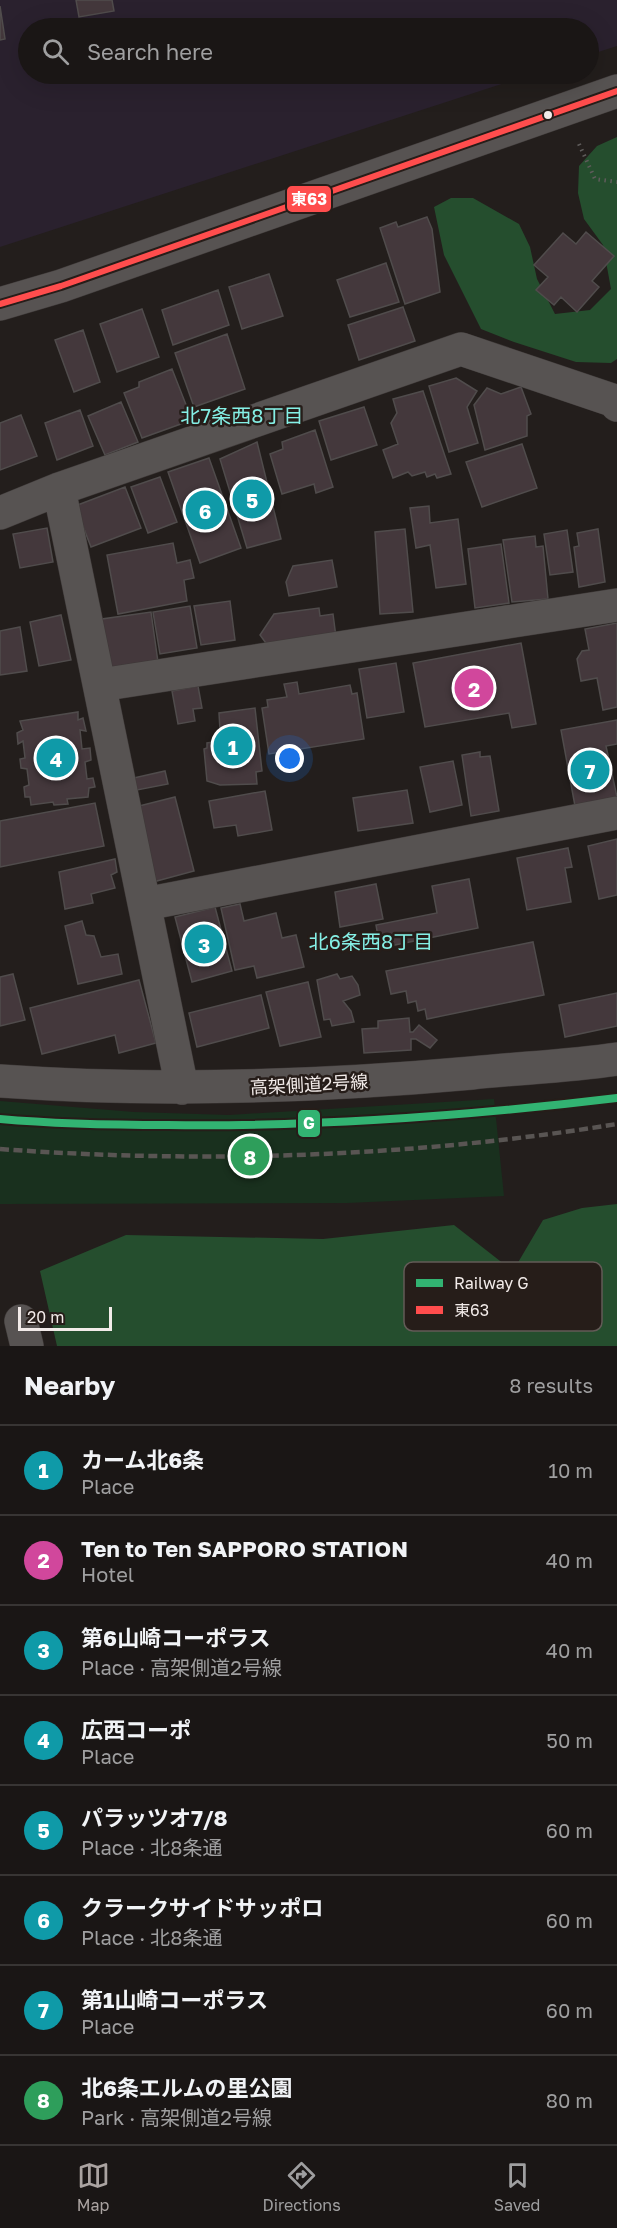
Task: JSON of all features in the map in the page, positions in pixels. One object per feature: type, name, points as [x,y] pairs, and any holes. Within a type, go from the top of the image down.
[{"type":"street","points":[[0,304],[61,286],[617,91]]},
{"type":"street","points":[[0,513],[59,489],[461,349],[616,402]]},
{"type":"street","points":[[59,489],[182,1088]]},
{"type":"street","points":[[100,686],[617,605]]},
{"type":"street","points":[[145,904],[617,813]]},
{"type":"street","name":"高架側道2号線","points":[[0,1081],[63,1086],[269,1087],[414,1078],[617,1059]]},
{"type":"path","points":[[579,144],[596,179],[617,182]]},
{"type":"shaded area","points":[[0,0],[617,0],[617,46],[599,52],[599,18],[18,18],[18,84],[501,84],[0,247]]},
{"type":"green space","points":[[617,137],[617,359],[611,363],[576,362],[481,329],[444,255],[434,207],[451,198],[473,198],[519,224],[530,247],[537,279],[555,314],[590,310],[611,289],[603,245],[584,219],[578,193],[579,166],[597,146]]},
{"type":"green space","points":[[494,1099],[504,1196],[347,1203],[0,1204],[0,1101],[134,1112],[229,1115]]},
{"type":"green space","points":[[617,1204],[617,1346],[57,1346],[40,1271],[126,1235],[323,1239],[454,1225],[501,1262],[404,1262],[404,1331],[602,1331],[602,1262],[518,1262],[543,1220],[582,1208]]},
{"type":"building","points":[[76,0],[112,0],[114,11],[79,17]]},
{"type":"building","points":[[0,6],[5,39],[0,40]]},
{"type":"building","points":[[427,217],[432,229],[440,292],[405,304],[380,228],[396,222],[398,227]]},
{"type":"building","points":[[586,232],[614,256],[592,281],[599,287],[577,312],[561,297],[554,305],[536,290],[548,277],[534,265],[563,233],[576,244]]},
{"type":"building","points":[[386,263],[399,302],[350,317],[337,280]]},
{"type":"building","points":[[269,274],[283,316],[242,329],[229,287]]},
{"type":"building","points":[[218,290],[229,325],[173,345],[162,310]]},
{"type":"building","points":[[403,307],[415,341],[359,360],[348,325]]},
{"type":"building","points":[[142,309],[159,357],[117,372],[100,324]]},
{"type":"building","points":[[83,330],[100,382],[74,392],[55,340]]},
{"type":"building","points":[[227,334],[245,389],[194,407],[175,353]]},
{"type":"building","points":[[172,369],[192,420],[142,438],[124,393],[139,387],[139,382]]},
{"type":"building","points":[[456,378],[477,391],[467,407],[478,443],[449,452],[429,386]]},
{"type":"building","points":[[521,387],[531,414],[527,416],[527,436],[485,450],[474,405],[487,388],[501,394]]},
{"type":"building","points":[[423,391],[451,474],[437,478],[435,474],[427,477],[425,472],[412,476],[408,472],[393,478],[383,450],[398,444],[391,423],[397,413],[393,399]]},
{"type":"building","points":[[121,402],[138,442],[105,455],[88,416]]},
{"type":"building","points":[[364,407],[377,445],[331,460],[319,421]]},
{"type":"building","points":[[80,410],[93,446],[57,460],[45,423]]},
{"type":"building","points":[[21,415],[37,456],[0,470],[0,423]]},
{"type":"building","points":[[315,430],[333,487],[316,493],[314,484],[282,494],[270,454],[283,449],[282,442]]},
{"type":"building","points":[[257,442],[281,539],[247,548],[220,459]]},
{"type":"building","points":[[522,444],[537,488],[482,507],[466,462]]},
{"type":"building","points":[[209,458],[241,548],[200,563],[168,472]]},
{"type":"building","points":[[160,477],[177,522],[148,533],[131,487]]},
{"type":"building","points":[[125,487],[141,528],[91,547],[75,506]]},
{"type":"building","points":[[429,506],[430,523],[458,519],[466,584],[436,588],[430,545],[416,548],[410,508]]},
{"type":"building","points":[[47,528],[53,562],[20,568],[13,534]]},
{"type":"building","points":[[405,529],[413,612],[380,614],[375,532]]},
{"type":"building","points":[[598,529],[605,582],[579,587],[574,547],[579,546],[577,533]]},
{"type":"building","points":[[567,530],[573,572],[550,575],[544,534]]},
{"type":"building","points":[[535,536],[536,547],[543,546],[548,599],[512,602],[503,540]]},
{"type":"building","points":[[173,543],[177,563],[190,560],[194,578],[184,580],[187,601],[118,614],[107,555]]},
{"type":"building","points":[[501,544],[509,603],[475,608],[468,549]]},
{"type":"building","points":[[332,560],[337,587],[289,596],[286,582],[293,566]]},
{"type":"building","points":[[230,601],[235,640],[201,645],[194,606]]},
{"type":"building","points":[[190,606],[197,648],[160,654],[153,612]]},
{"type":"building","points":[[319,608],[320,616],[333,614],[336,637],[268,646],[260,635],[274,614]]},
{"type":"building","points":[[151,612],[158,662],[109,669],[102,619]]},
{"type":"building","points":[[61,615],[71,660],[39,666],[30,622]]},
{"type":"building","points":[[617,623],[617,707],[603,710],[597,678],[581,681],[577,659],[582,651],[589,650],[585,629]]},
{"type":"building","points":[[20,627],[27,671],[0,675],[0,631]]},
{"type":"building","points":[[521,643],[536,724],[512,728],[509,713],[425,727],[413,663]]},
{"type":"building","points":[[396,663],[404,712],[367,718],[359,669]]},
{"type":"building","points":[[297,682],[299,694],[350,685],[352,694],[357,693],[364,739],[269,754],[262,708],[268,707],[267,700],[287,697],[284,684]]},
{"type":"building","points":[[198,686],[202,708],[193,709],[195,721],[178,724],[172,691]]},
{"type":"building","points":[[255,708],[262,771],[256,772],[257,784],[220,785],[207,781],[204,749],[207,748],[207,743],[227,740],[225,730],[220,730],[219,713]]},
{"type":"building","points":[[78,712],[78,720],[83,718],[86,731],[80,730],[82,749],[90,748],[91,760],[85,762],[87,779],[93,778],[95,787],[89,788],[88,797],[67,799],[68,804],[54,805],[53,802],[31,805],[30,797],[25,797],[24,787],[29,785],[27,769],[21,768],[20,759],[25,758],[23,741],[18,744],[17,733],[23,730],[20,721]]},
{"type":"building","points":[[617,720],[617,744],[606,746],[617,797],[575,806],[561,730]]},
{"type":"building","points":[[480,752],[480,757],[490,756],[499,811],[471,816],[462,755]]},
{"type":"building","points":[[453,761],[462,805],[430,812],[420,767]]},
{"type":"building","points":[[165,771],[168,784],[132,791],[129,779]]},
{"type":"building","points":[[407,790],[413,823],[358,831],[353,798]]},
{"type":"building","points":[[265,791],[272,830],[238,836],[236,825],[214,828],[209,801]]},
{"type":"building","points":[[175,797],[194,871],[153,882],[135,807]]},
{"type":"building","points":[[95,803],[104,846],[0,867],[0,821]]},
{"type":"building","points":[[617,839],[617,895],[599,899],[588,846]]},
{"type":"building","points":[[568,848],[572,867],[565,868],[571,902],[527,910],[517,858]]},
{"type":"building","points":[[115,859],[117,872],[111,875],[115,888],[91,894],[93,903],[65,909],[59,872]]},
{"type":"building","points":[[469,879],[478,928],[380,948],[376,925],[437,913],[432,886]]},
{"type":"building","points":[[376,884],[383,919],[340,927],[335,892]]},
{"type":"building","points":[[240,904],[244,921],[276,913],[282,938],[296,935],[304,967],[257,978],[254,966],[235,970],[221,908]]},
{"type":"building","points":[[215,907],[232,971],[192,982],[175,917]]},
{"type":"building","points":[[82,921],[86,935],[94,936],[101,957],[118,954],[122,974],[78,984],[65,926]]},
{"type":"building","points":[[533,942],[544,995],[427,1019],[425,1009],[418,1011],[416,1001],[408,1003],[406,991],[391,994],[386,971]]},
{"type":"building","points":[[13,974],[25,1020],[0,1026],[0,977]]},
{"type":"building","points":[[337,974],[340,979],[352,976],[358,985],[360,995],[343,1001],[351,1011],[354,1022],[332,1026],[330,1019],[324,1020],[317,980]]},
{"type":"building","points":[[139,980],[156,1043],[119,1053],[115,1035],[42,1054],[30,1008]]},
{"type":"building","points":[[308,982],[321,1037],[280,1046],[266,992]]},
{"type":"building","points":[[617,993],[617,1026],[565,1037],[559,1005]]},
{"type":"building","points":[[261,995],[269,1028],[197,1047],[189,1013]]},
{"type":"building","points":[[409,1018],[410,1032],[413,1032],[419,1025],[437,1040],[430,1048],[416,1039],[411,1039],[411,1050],[364,1053],[362,1029],[378,1028],[378,1021]]},
{"type":"railway","points":[[0,1149],[154,1156],[309,1154],[464,1144],[617,1124]]},
{"type":"rail line","name":"G","points":[[0,1119],[105,1124],[280,1124],[449,1115],[617,1098]]},
{"type":"transit line","name":"東63","points":[[0,304],[61,286],[617,91]]},
{"type":"place","name":"パラッツオ7/8","points":[[252,499]]},
{"type":"place","name":"クラークサイドサッポロ","points":[[205,510]]},
{"type":"place","name":"Ten to Ten SAPPORO STATION","points":[[474,688]]},
{"type":"place","name":"カーム北6条","points":[[233,746]]},
{"type":"place","name":"広西コーポ","points":[[56,758]]},
{"type":"place","name":"第1山崎コーポラス","points":[[590,770]]},
{"type":"place","name":"第6山崎コーポラス","points":[[204,944]]},
{"type":"place","name":"北6条エルムの里公園","points":[[250,1156]]},
{"type":"district","name":"北7条西8丁目","points":[[242,415]]},
{"type":"district","name":"北6条西8丁目","points":[[371,941]]}]
